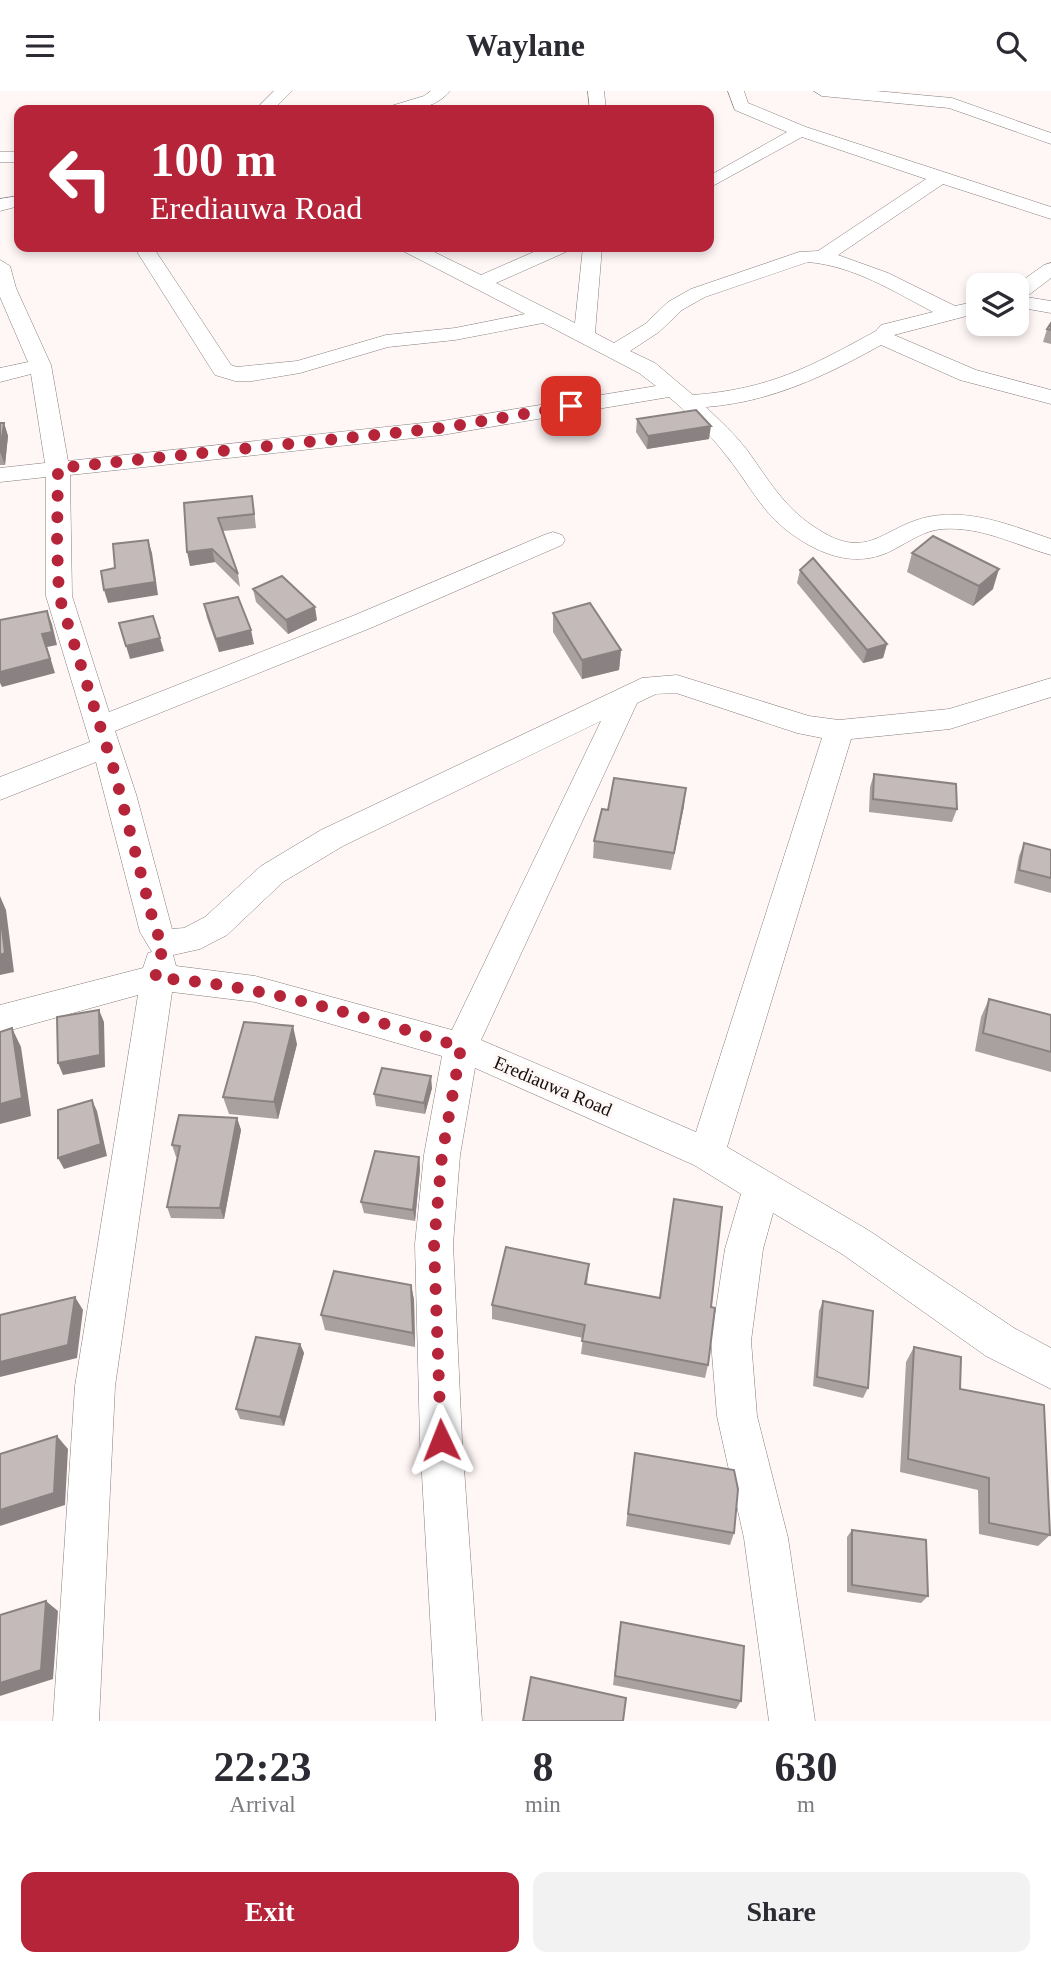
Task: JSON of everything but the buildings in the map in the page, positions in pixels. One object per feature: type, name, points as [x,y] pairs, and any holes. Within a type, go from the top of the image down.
[{"type":"street","points":[[269,105],[284,91]]},
{"type":"street","points":[[414,105],[430,100],[442,91]]},
{"type":"street","points":[[736,91],[741,106],[800,131],[1051,213]]},
{"type":"street","points":[[822,91],[950,97],[1051,139]]},
{"type":"street","points":[[714,180],[800,131]]},
{"type":"street","points":[[824,256],[940,178]]},
{"type":"street","points":[[147,252],[223,370],[235,374],[300,367],[386,341],[455,334],[547,316]]},
{"type":"street","points":[[420,252],[647,368],[681,395],[727,441],[771,502],[818,542],[842,551],[874,552],[925,524],[951,522],[982,525],[1051,547]]},
{"type":"street","points":[[482,282],[550,252]]},
{"type":"street","points":[[584,334],[592,252]]},
{"type":"street","points":[[616,351],[652,328],[675,306],[698,293],[806,256],[824,256],[848,263],[952,313]]},
{"type":"street","points":[[1029,286],[1051,269]]},
{"type":"street","points":[[2,281],[40,365],[58,468],[59,596],[104,736],[156,932],[160,961],[95,1386],[76,1721]]},
{"type":"street","points":[[1029,303],[1051,307]]},
{"type":"street","points":[[0,475],[442,428],[681,395],[747,396],[805,377],[884,335],[888,329],[966,310]]},
{"type":"street","points":[[884,335],[887,340],[968,375],[1051,397]]},
{"type":"street","points":[[0,375],[40,365]]},
{"type":"street","points":[[0,789],[104,736],[552,540]]},
{"type":"street","points":[[160,961],[189,940],[216,926],[272,874],[332,838],[652,685],[677,684],[807,726],[838,730],[950,719],[1051,687]]},
{"type":"street","points":[[459,1721],[441,1440],[434,1244],[442,1155],[461,1047],[625,700]]},
{"type":"street","points":[[707,1154],[838,730]]},
{"type":"street","name":"Erediauwa Road","points":[[0,1019],[89,993],[160,961],[203,981],[255,989],[461,1047],[579,1096],[707,1154],[855,1242],[1000,1342],[1051,1369]]},
{"type":"street","points":[[762,1185],[744,1249],[731,1341],[737,1416],[765,1538],[792,1721]]},
{"type":"route","points":[[441,1440],[434,1244],[442,1155],[461,1047],[255,989],[203,981],[155,978],[164,943],[156,932],[93,697],[59,596],[58,468],[442,428],[571,406]]}]
